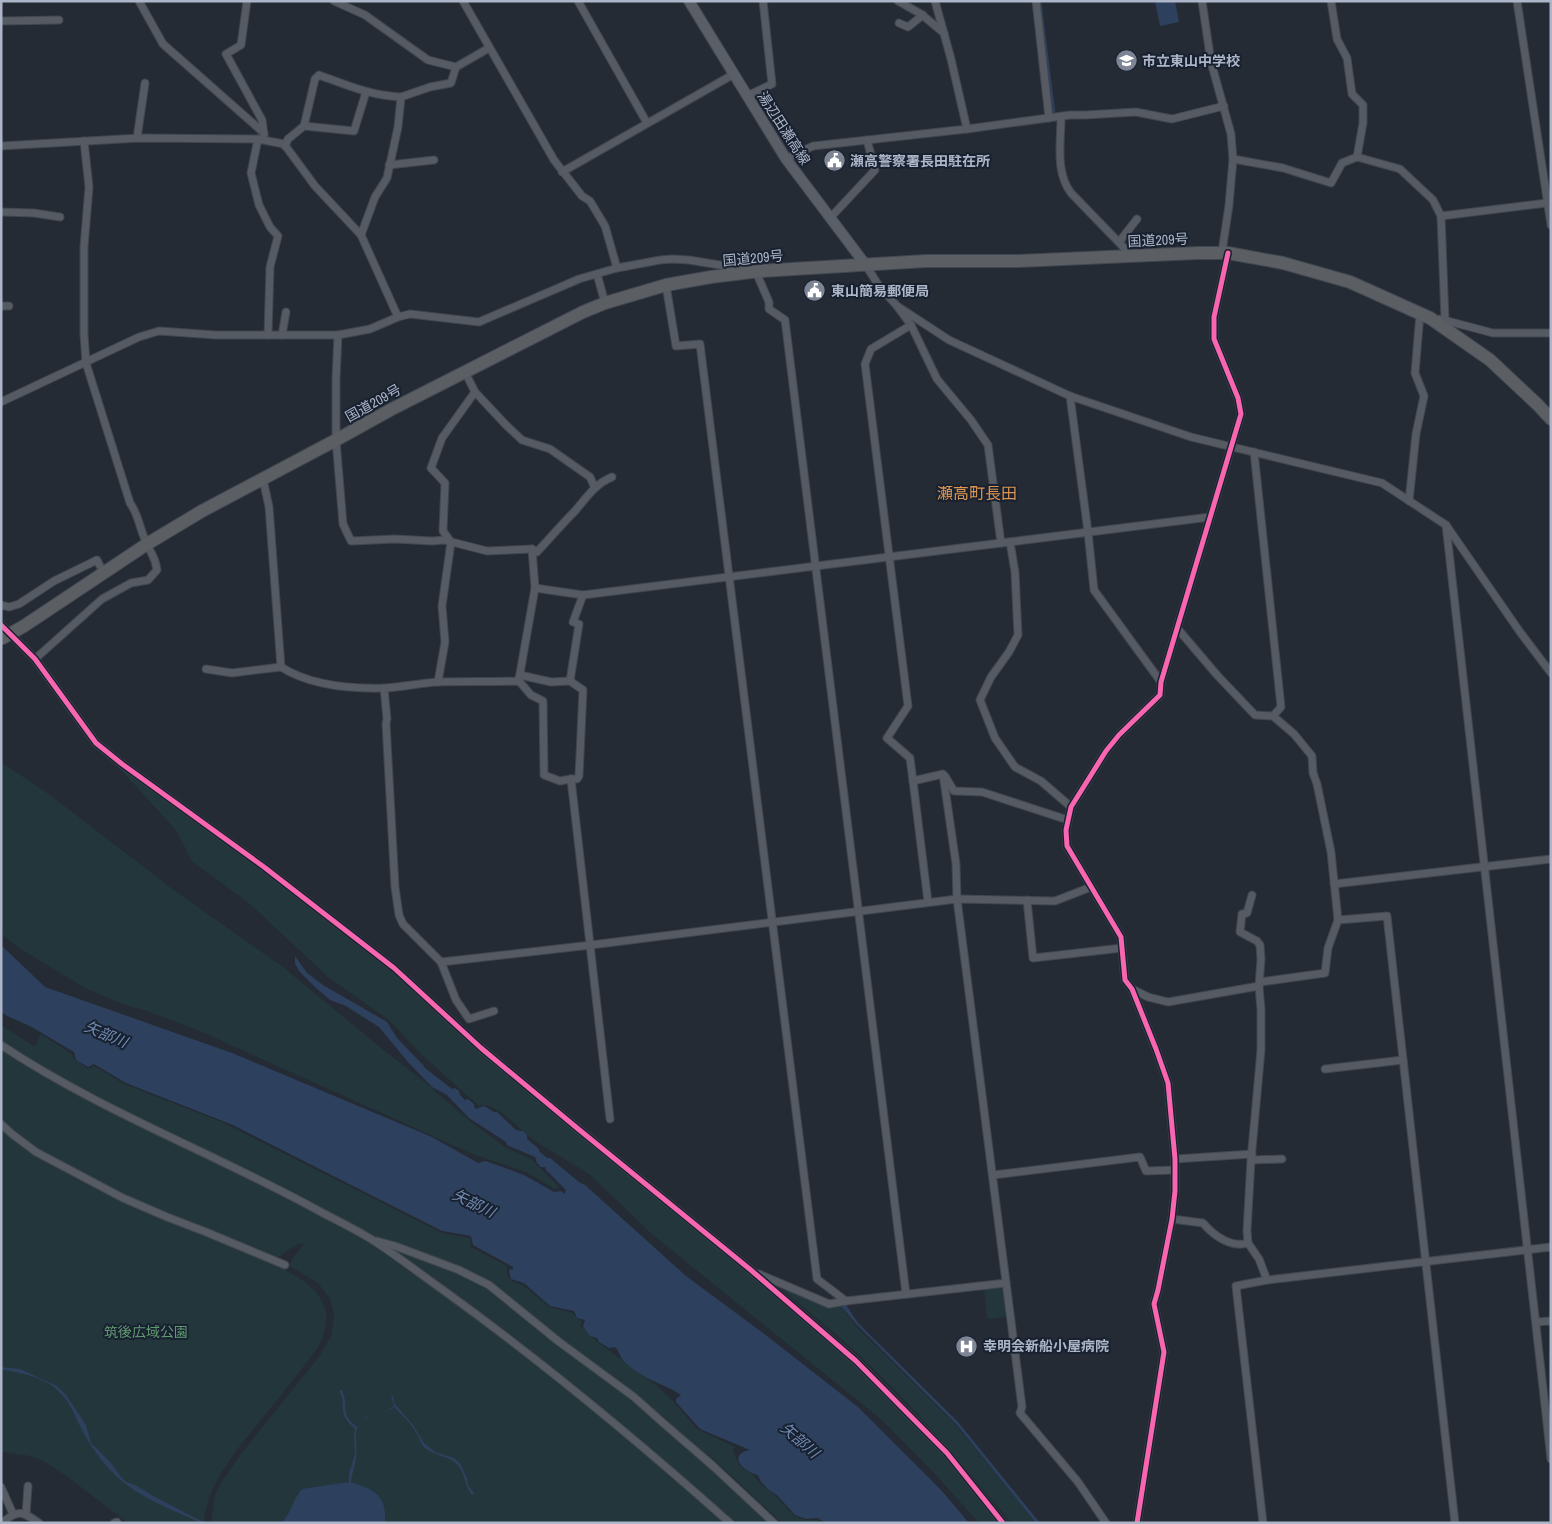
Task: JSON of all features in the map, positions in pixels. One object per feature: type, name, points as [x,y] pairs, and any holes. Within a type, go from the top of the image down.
[{"type":"highway","name":"国道209号","points":[[1,639],[24,626],[147,544],[202,511],[392,408],[569,319],[605,303],[666,285],[711,277],[865,264],[926,261],[1019,261],[1225,252],[1283,263],[1350,282],[1425,316],[1490,360],[1538,404],[1551,419]]},
{"type":"main road","name":"湯辺田瀬高線","points":[[689,1],[786,159],[865,264]]},
{"type":"street","points":[[139,1],[163,44],[262,138]]},
{"type":"street","points":[[247,1],[241,45],[226,54],[262,120],[262,138],[251,173],[261,210],[270,227],[278,236],[270,267],[268,335]]},
{"type":"street","points":[[334,1],[365,15],[428,60],[456,67]]},
{"type":"street","points":[[463,1],[554,160],[582,196],[590,201],[605,226],[617,268]]},
{"type":"street","points":[[578,1],[647,123]]},
{"type":"street","points":[[747,96],[772,84],[762,1]]},
{"type":"street","points":[[898,1],[923,15],[944,33]]},
{"type":"street","points":[[936,1],[967,129]]},
{"type":"street","points":[[1036,1],[1050,118]]},
{"type":"street","points":[[1137,1523],[1164,1352],[1154,1304],[1172,1220],[1175,1191],[1175,1160],[1168,1083],[1132,989],[1125,980],[1121,937],[1067,846],[1066,830],[1071,808],[1106,751],[1119,735],[1160,695],[1161,682],[1241,414],[1238,398],[1214,338],[1214,317],[1225,252],[1233,160],[1224,106],[1211,62],[1202,1]]},
{"type":"street","points":[[1331,1],[1337,39],[1347,58],[1352,94],[1363,105],[1363,122],[1357,157]]},
{"type":"street","points":[[1517,1],[1551,225]]},
{"type":"street","points":[[899,22],[908,27],[923,15]]},
{"type":"street","points":[[1,21],[59,20]]},
{"type":"street","points":[[285,146],[288,139],[304,126],[315,79],[319,75],[383,97],[402,97],[430,86],[451,83],[456,67],[489,48]]},
{"type":"street","points":[[562,172],[734,74]]},
{"type":"street","points":[[137,138],[145,83]]},
{"type":"street","points":[[304,126],[354,131],[366,92]]},
{"type":"street","points":[[361,236],[375,198],[386,178],[398,127],[402,97]]},
{"type":"street","points":[[786,159],[813,146],[967,129],[1070,115],[1136,112],[1172,119],[1224,106]]},
{"type":"street","points":[[1061,117],[1060,165],[1065,184],[1071,193],[1133,256]]},
{"type":"street","points":[[1,146],[137,138],[262,138],[284,144],[315,186],[361,236],[398,317]]},
{"type":"street","points":[[831,218],[874,170],[867,140]]},
{"type":"street","points":[[35,659],[102,600],[131,584],[148,580],[157,570],[155,557],[147,544],[134,508],[130,503],[86,363],[84,247],[89,187],[84,141]]},
{"type":"street","points":[[1233,160],[1283,168],[1331,183],[1342,163],[1357,157],[1400,169],[1433,200],[1441,216],[1444,319]]},
{"type":"street","points":[[389,165],[434,160]]},
{"type":"street","points":[[1441,216],[1547,203]]},
{"type":"street","points":[[1,212],[34,213],[60,217]]},
{"type":"street","points":[[1119,242],[1137,219]]},
{"type":"street","points":[[1,402],[139,337],[159,331],[216,335],[338,335],[370,329],[410,314],[479,322],[579,279],[617,268],[660,260],[689,260],[758,272],[769,302],[769,309],[786,320],[906,1294]]},
{"type":"street","points":[[865,264],[879,286],[897,306],[910,325],[937,379],[971,420],[988,445],[1001,543]]},
{"type":"street","points":[[597,274],[605,303]]},
{"type":"street","points":[[666,285],[676,346],[700,344],[817,1279],[846,1301]]},
{"type":"street","points":[[1,306],[10,306]]},
{"type":"street","points":[[897,306],[949,340],[1070,396],[1191,437],[1382,483],[1446,525],[1520,632],[1551,673]]},
{"type":"street","points":[[282,335],[286,312]]},
{"type":"street","points":[[1409,501],[1416,434],[1424,396],[1415,373],[1425,316],[1444,319],[1493,333],[1551,333]]},
{"type":"street","points":[[910,325],[871,349],[865,364],[908,706],[887,738],[910,758],[928,902]]},
{"type":"street","points":[[338,335],[336,440],[343,524],[351,540],[444,540],[488,551],[532,549],[537,552],[595,488],[602,481],[612,477]]},
{"type":"street","points":[[465,372],[475,392],[522,440],[550,449],[590,478],[595,488]]},
{"type":"street","points":[[438,682],[445,642],[442,606],[451,542],[443,531],[445,483],[431,468],[442,438],[475,392]]},
{"type":"street","points":[[1070,396],[1094,590],[1161,682]]},
{"type":"street","points":[[1254,452],[1281,707],[1273,716]]},
{"type":"street","points":[[263,479],[269,507],[281,667]]},
{"type":"street","points":[[535,588],[583,596],[1210,517]]},
{"type":"street","points":[[1446,525],[1551,1459]]},
{"type":"street","points":[[1010,542],[1015,572],[1018,635],[1009,652],[991,677],[980,700],[995,738],[1015,767],[1041,781],[1071,808]]},
{"type":"street","points":[[206,669],[232,673],[281,667],[292,674],[322,684],[384,688],[438,682],[519,678],[551,682],[570,681],[583,690],[580,776],[577,779],[560,781],[544,775],[543,701],[531,695],[519,678],[535,588],[532,549]]},
{"type":"street","points":[[1,605],[9,607],[19,604],[54,581],[97,560],[100,566]]},
{"type":"street","points":[[570,681],[579,624],[573,622],[583,596]]},
{"type":"street","points":[[1,625],[35,659],[96,743],[122,764],[264,866],[394,968],[488,1054],[752,1271],[856,1361],[947,1453],[1003,1523]]},
{"type":"street","points":[[1132,989],[1148,997],[1168,1002],[1325,973],[1328,948],[1338,920],[1331,852],[1313,773],[1312,756],[1294,734],[1273,716],[1255,715],[1217,675],[1177,628]]},
{"type":"street","points":[[384,688],[395,887],[399,915],[403,924],[441,962],[456,1000],[469,1019],[494,1011]]},
{"type":"street","points":[[913,781],[943,774]]},
{"type":"street","points":[[943,774],[954,791],[982,792],[1068,820]]},
{"type":"street","points":[[943,774],[956,864],[957,899],[1022,1407],[1020,1413],[1078,1482],[1106,1523]]},
{"type":"street","points":[[572,780],[610,1119]]},
{"type":"street","points":[[1334,884],[1551,860]]},
{"type":"street","points":[[441,962],[957,899],[1055,901],[1091,887]]},
{"type":"street","points":[[1252,894],[1247,913],[1242,914],[1240,932],[1257,941],[1260,945],[1261,1050],[1247,1231],[1248,1243],[1259,1259],[1267,1280]]},
{"type":"street","points":[[1027,900],[1033,958],[1122,948]]},
{"type":"street","points":[[1338,920],[1387,916],[1455,1523]]},
{"type":"street","points":[[1,1045],[84,1095],[250,1174],[370,1239],[480,1317],[565,1382],[730,1523]]},
{"type":"street","points":[[1326,1068],[1403,1060]]},
{"type":"street","points":[[1,1124],[36,1152],[123,1198],[285,1265]]},
{"type":"street","points":[[993,1175],[1140,1157],[1146,1171],[1175,1170]]},
{"type":"street","points":[[1175,1160],[1252,1157],[1282,1159]]},
{"type":"street","points":[[1172,1220],[1203,1223],[1220,1239],[1240,1245],[1248,1243]]},
{"type":"street","points":[[370,1239],[396,1246],[459,1270],[489,1285],[558,1341],[634,1397],[713,1466],[774,1523]]},
{"type":"street","points":[[1262,1523],[1236,1286],[1267,1280],[1551,1247]]},
{"type":"street","points":[[752,1271],[829,1304],[1006,1283]]},
{"type":"street","points":[[1536,1322],[1551,1320]]},
{"type":"street","points":[[26,1514],[28,1486]]},
{"type":"street","points":[[1,1488],[13,1514]]},
{"type":"street","points":[[2,1523],[13,1514],[26,1514],[39,1523]]},
{"type":"green space","points":[[108,756],[328,917],[460,1032],[836,1343],[937,1445],[1003,1523],[979,1523],[935,1474],[883,1421],[653,1235],[589,1174],[535,1141],[501,1112],[486,1105],[479,1106],[422,1055],[389,1020],[328,977],[250,904],[192,861],[176,830]]},
{"type":"green space","points":[[1,762],[50,795],[175,891],[283,967],[466,1118],[505,1147],[531,1159],[559,1187],[555,1189],[526,1172],[475,1155],[193,1028],[125,1005],[85,988],[19,948],[1,934]]},
{"type":"green space","name":"筑後広域公園","points":[[1,1025],[35,1047],[41,1034],[72,1054],[74,1059],[88,1069],[94,1066],[124,1084],[222,1122],[442,1233],[470,1238],[471,1247],[507,1266],[507,1275],[512,1281],[523,1285],[549,1307],[573,1313],[582,1322],[580,1326],[600,1344],[656,1385],[697,1429],[735,1447],[733,1450],[739,1465],[776,1496],[794,1516],[806,1520],[818,1520],[822,1523],[782,1523],[703,1449],[777,1523],[211,1523],[215,1495],[220,1484],[241,1454],[318,1358],[331,1337],[334,1315],[330,1299],[318,1283],[290,1266],[304,1243],[296,1245],[276,1258],[274,1264],[301,1279],[320,1296],[325,1307],[324,1333],[317,1349],[238,1449],[219,1477],[211,1492],[204,1523],[128,1523],[42,1460],[30,1456],[1,1452]]},
{"type":"green space","points":[[770,1279],[798,1296],[827,1307],[841,1306],[856,1326],[956,1425],[1036,1523],[1012,1523],[935,1433],[897,1392],[836,1334]]},
{"type":"green space","points":[[1003,1286],[1005,1288],[1008,1316],[989,1319],[987,1317],[984,1288]]},
{"type":"water","points":[[1155,1],[1175,1],[1179,22],[1160,26]]},
{"type":"water","name":"矢部川","points":[[1,945],[45,987],[232,1053],[432,1137],[478,1163],[486,1161],[524,1175],[554,1192],[561,1191],[564,1194],[566,1190],[545,1167],[541,1167],[537,1163],[535,1157],[507,1145],[506,1142],[469,1118],[447,1095],[432,1087],[379,1027],[346,1006],[330,1000],[315,987],[300,972],[295,964],[295,956],[307,973],[323,985],[387,1022],[397,1038],[425,1068],[452,1089],[455,1088],[459,1091],[460,1095],[465,1100],[468,1099],[474,1104],[476,1109],[484,1106],[497,1112],[516,1130],[523,1131],[527,1135],[527,1139],[539,1151],[585,1185],[686,1276],[858,1407],[942,1491],[969,1523],[825,1523],[818,1518],[806,1519],[795,1515],[777,1495],[761,1482],[758,1475],[747,1471],[740,1463],[739,1456],[743,1452],[750,1450],[700,1429],[676,1402],[676,1399],[681,1395],[639,1373],[624,1361],[615,1347],[609,1348],[599,1342],[597,1338],[590,1336],[583,1327],[585,1320],[577,1318],[574,1311],[550,1306],[524,1283],[511,1279],[509,1270],[513,1269],[513,1267],[473,1245],[471,1236],[442,1231],[233,1125],[126,1083],[94,1064],[88,1067],[76,1060],[74,1052],[30,1026],[1,1012]]},
{"type":"water","points":[[846,1305],[858,1323],[958,1422],[1040,1523],[1036,1523],[957,1425],[857,1325],[841,1306]]},
{"type":"water","points":[[1,1367],[20,1369],[57,1386],[66,1395],[86,1425],[91,1443],[111,1463],[126,1482],[205,1523],[201,1523],[156,1502],[124,1483],[95,1451],[71,1407],[55,1388],[43,1380],[22,1373],[1,1370]]},
{"type":"water","points":[[391,1396],[393,1396],[394,1403],[413,1425],[424,1443],[435,1452],[454,1458],[460,1463],[468,1485],[474,1493],[472,1495],[469,1492],[461,1470],[456,1463],[425,1448],[411,1424],[394,1407],[387,1411],[379,1413],[394,1406]]},
{"type":"water","points":[[359,1424],[356,1435],[357,1453],[351,1482],[372,1491],[381,1499],[384,1505],[385,1523],[282,1523],[302,1489],[349,1482],[349,1473],[355,1454],[354,1436],[355,1429]]},
{"type":"waterway","points":[[1040,1],[1054,112]]},
{"type":"waterway","points":[[341,1391],[346,1418],[356,1428]]},
{"type":"cycle path","points":[[1137,1523],[1164,1352],[1154,1304],[1172,1219],[1175,1191],[1175,1159],[1168,1083],[1132,989],[1125,980],[1121,937],[1067,846],[1066,830],[1071,807],[1106,751],[1119,735],[1160,695],[1161,682],[1241,414],[1238,398],[1214,339],[1214,317],[1228,253]]},
{"type":"cycle path","points":[[1,625],[35,659],[96,743],[264,867],[394,968],[481,1048],[752,1271],[856,1361],[947,1453],[1003,1523]]},
{"type":"place","name":"市立東山中学校","points":[[1126,61]]},
{"type":"place","name":"瀬高警察署長田駐在所","points":[[834,161]]},
{"type":"place","name":"東山簡易郵便局","points":[[815,291]]},
{"type":"place","name":"幸明会新船小屋病院","points":[[967,1346]]},
{"type":"district","name":"瀬高町長田","points":[[977,493]]}]
